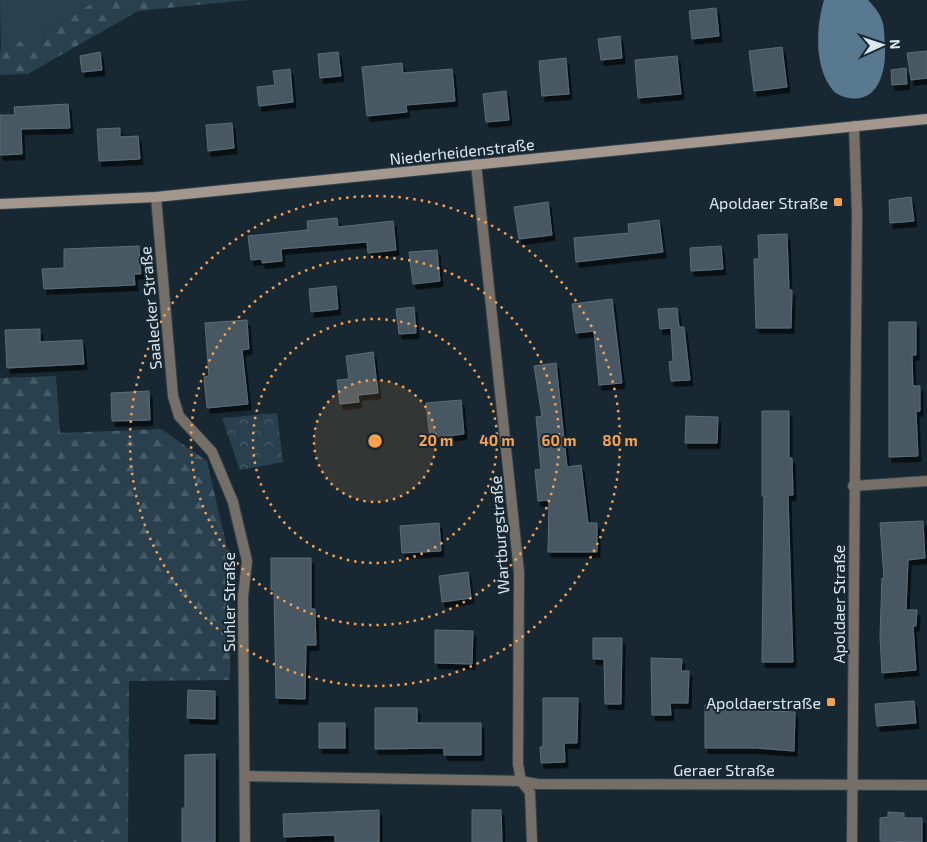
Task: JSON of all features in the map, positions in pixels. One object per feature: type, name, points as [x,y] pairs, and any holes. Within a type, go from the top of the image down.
[{"type":"street","name":"Niederheidenstraße","points":[[0,204],[156,197],[927,119]]},
{"type":"street","name":"Apoldaer Straße","points":[[852,842],[856,223],[854,126]]},
{"type":"street","name":"Wartburgstraße","points":[[476,164],[519,572],[518,764],[521,781],[530,792],[532,842]]},
{"type":"street","name":"Saalecker Straße","points":[[156,197],[173,396],[179,416]]},
{"type":"street","name":"Suhler Straße","points":[[179,416],[212,452],[233,502],[247,561],[243,606],[245,842]]},
{"type":"street","points":[[853,486],[927,481]]},
{"type":"street","points":[[245,776],[521,781]]},
{"type":"street","name":"Geraer Straße","points":[[521,781],[537,784],[927,785]]},
{"type":"green space","points":[[0,0],[97,0],[59,24],[1,51]]},
{"type":"green space","points":[[97,0],[248,0],[138,11],[28,74],[0,75],[0,51],[59,24]]},
{"type":"green space","points":[[56,376],[60,433],[161,429],[207,461],[231,565],[230,680],[129,681],[128,842],[0,842],[0,378]]},
{"type":"green space","points":[[277,413],[283,462],[240,470],[222,418]]},
{"type":"shaded area","points":[[824,0],[868,0],[881,17],[884,33],[884,67],[878,84],[867,96],[849,98],[842,96],[833,91],[826,80],[819,58],[818,46],[819,22]]},
{"type":"building","points":[[716,8],[719,36],[692,39],[689,11]]},
{"type":"building","points":[[620,36],[622,58],[601,60],[598,39]]},
{"type":"building","points":[[782,47],[787,87],[754,91],[749,51]]},
{"type":"building","points":[[927,51],[927,78],[911,80],[907,53]]},
{"type":"building","points":[[100,52],[102,70],[82,72],[80,56]]},
{"type":"building","points":[[338,52],[341,76],[320,78],[318,54]]},
{"type":"building","points":[[677,56],[681,94],[638,98],[635,60]]},
{"type":"building","points":[[566,58],[569,94],[542,96],[539,61]]},
{"type":"building","points":[[402,63],[403,73],[452,69],[455,101],[406,105],[407,112],[367,116],[362,67]]},
{"type":"building","points":[[906,68],[907,84],[892,85],[891,70]]},
{"type":"building","points":[[290,69],[293,102],[259,106],[257,87],[275,85],[273,71]]},
{"type":"building","points":[[506,91],[509,120],[486,122],[483,94]]},
{"type":"building","points":[[68,104],[70,128],[21,129],[22,154],[0,155],[0,115],[15,115],[14,107]]},
{"type":"building","points":[[232,123],[234,148],[208,151],[206,125]]},
{"type":"building","points":[[120,128],[120,137],[138,136],[140,159],[99,161],[97,129]]},
{"type":"building","points":[[911,197],[914,221],[890,223],[889,200]]},
{"type":"building","points":[[548,202],[552,235],[519,239],[514,207]]},
{"type":"building","points":[[337,218],[338,227],[393,221],[396,250],[368,253],[367,242],[281,249],[282,261],[262,263],[262,259],[251,260],[248,236],[308,230],[307,221]]},
{"type":"building","points":[[659,220],[663,252],[576,262],[574,238],[629,233],[628,224]]},
{"type":"building","points":[[787,234],[789,290],[792,290],[791,328],[756,328],[754,259],[759,259],[758,235]]},
{"type":"building","points":[[139,246],[141,274],[134,274],[135,285],[44,289],[42,269],[64,268],[64,249]]},
{"type":"building","points":[[721,246],[723,269],[691,271],[690,248]]},
{"type":"building","points":[[437,250],[440,281],[413,284],[409,252]]},
{"type":"building","points":[[336,286],[338,309],[311,312],[309,289]]},
{"type":"building","points":[[612,299],[622,383],[599,385],[594,331],[576,333],[572,304]]},
{"type":"building","points":[[414,307],[416,333],[399,334],[396,309]]},
{"type":"building","points":[[677,308],[679,327],[684,327],[690,380],[671,381],[669,362],[673,361],[671,328],[660,329],[658,309]]},
{"type":"building","points":[[247,320],[249,349],[242,350],[248,404],[207,408],[204,377],[209,376],[205,323]]},
{"type":"building","points":[[889,322],[916,322],[916,355],[912,355],[913,386],[920,386],[920,411],[916,411],[918,456],[889,457]]},
{"type":"building","points":[[40,329],[40,342],[82,340],[84,364],[7,368],[5,330]]},
{"type":"building","points":[[373,352],[378,393],[358,395],[359,402],[340,404],[337,380],[349,379],[346,356]]},
{"type":"building","points":[[556,363],[567,467],[581,465],[588,523],[597,523],[597,552],[548,552],[549,500],[538,501],[535,470],[541,469],[536,417],[542,416],[534,366]]},
{"type":"building","points":[[149,391],[150,420],[112,421],[111,393]]},
{"type":"building","points":[[461,400],[464,434],[430,438],[426,403]]},
{"type":"building","points":[[762,411],[789,411],[789,458],[792,458],[793,495],[788,495],[793,662],[762,662],[764,496],[762,496]]},
{"type":"building","points":[[686,416],[718,417],[717,443],[685,443]]},
{"type":"building","points":[[923,521],[925,558],[908,560],[906,610],[917,610],[916,626],[913,626],[916,670],[882,673],[880,636],[882,578],[884,578],[880,523]]},
{"type":"building","points":[[439,523],[441,551],[402,553],[400,526]]},
{"type":"building","points":[[271,558],[311,558],[311,609],[315,609],[316,645],[306,645],[305,699],[276,698],[274,590],[271,590]]},
{"type":"building","points":[[468,572],[471,598],[442,602],[439,576]]},
{"type":"building","points":[[435,630],[473,631],[472,664],[435,663]]},
{"type":"building","points":[[593,638],[622,638],[621,704],[605,704],[604,659],[593,659]]},
{"type":"building","points":[[651,658],[682,659],[681,671],[689,671],[688,703],[670,703],[671,715],[652,715]]},
{"type":"building","points":[[188,690],[215,691],[215,719],[187,718]]},
{"type":"building","points":[[543,698],[578,698],[577,743],[564,743],[565,762],[541,763],[540,747],[543,747]]},
{"type":"building","points":[[914,701],[916,723],[877,726],[875,704]]},
{"type":"building","points":[[705,705],[743,705],[744,710],[795,712],[794,751],[756,748],[705,748]]},
{"type":"building","points":[[375,708],[417,708],[417,723],[481,723],[481,755],[444,755],[444,748],[375,749]]},
{"type":"building","points":[[319,723],[345,723],[345,748],[319,748]]},
{"type":"building","points":[[215,754],[215,842],[182,842],[182,808],[185,808],[185,755]]},
{"type":"building","points":[[379,810],[379,842],[335,842],[335,835],[284,837],[283,814]]},
{"type":"building","points":[[472,810],[501,810],[502,842],[472,842]]},
{"type":"building","points":[[888,812],[904,813],[904,818],[922,818],[922,842],[880,841],[880,818],[888,817]]},
{"type":"place","name":"Apoldaer Straße","points":[[838,202]]},
{"type":"place","name":"Apoldaerstraße","points":[[831,702]]}]
